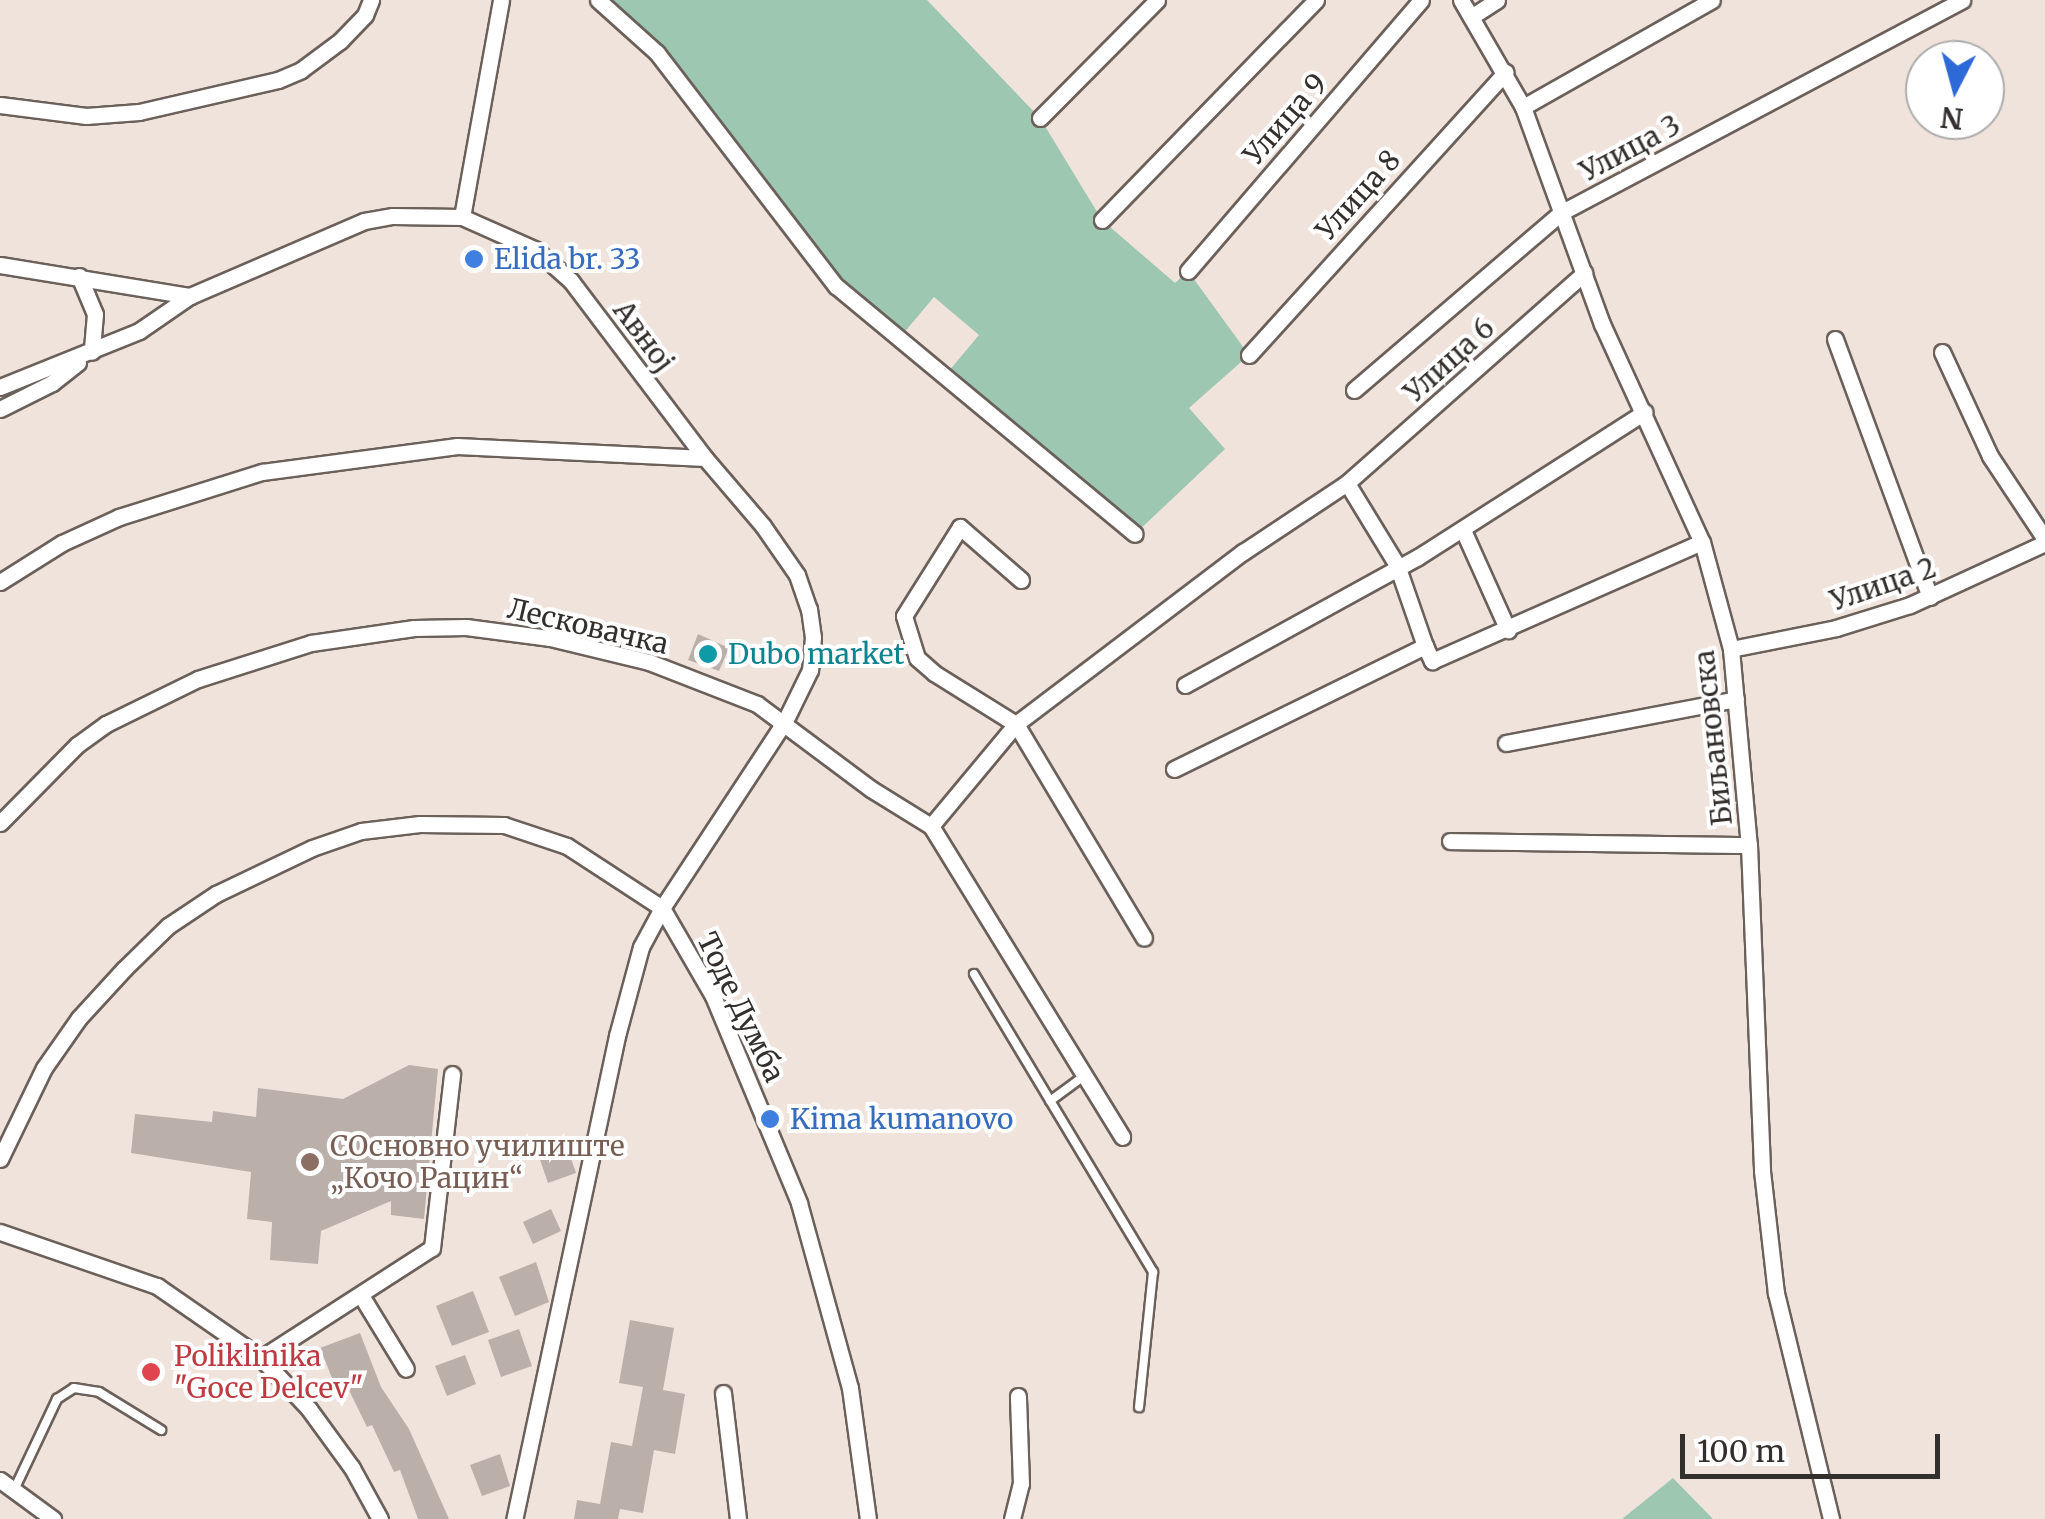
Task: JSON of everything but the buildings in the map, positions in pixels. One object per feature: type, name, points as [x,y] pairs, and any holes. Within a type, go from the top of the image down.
[{"type":"street","points":[[0,105],[104,114],[191,103],[259,86],[301,70],[322,56],[365,15],[371,0]]},
{"type":"street","points":[[462,217],[502,0]]},
{"type":"street","points":[[598,0],[656,53],[836,286],[1135,534]]},
{"type":"street","points":[[1040,118],[1157,0]]},
{"type":"street","points":[[1102,220],[1316,0]]},
{"type":"street","name":"Улица 9","points":[[1188,271],[1420,0]]},
{"type":"street","name":"Биљановска","points":[[1461,0],[1523,107],[1584,273],[1702,542],[1731,649],[1749,845],[1762,1171],[1774,1276],[1831,1519]]},
{"type":"street","points":[[1471,17],[1497,0]]},
{"type":"street","points":[[1523,107],[1712,0]]},
{"type":"street","name":"Улица 3","points":[[1354,390],[1562,212],[1962,0]]},
{"type":"street","name":"Улица 8","points":[[1249,355],[1506,72]]},
{"type":"street","name":"Авној","points":[[0,387],[139,331],[190,296],[364,220],[394,216],[462,217],[536,250],[571,281],[797,575],[813,636],[810,670],[785,721]]},
{"type":"street","points":[[0,264],[190,296]]},
{"type":"street","name":"Улица 6","points":[[932,826],[1016,724],[1243,552],[1348,484],[1584,273]]},
{"type":"street","points":[[79,276],[95,314],[92,352]]},
{"type":"street","points":[[1835,339],[1930,597]]},
{"type":"street","name":"Авној","points":[[0,408],[52,383],[92,352]]},
{"type":"street","points":[[1942,352],[1990,456],[2045,541]]},
{"type":"street","points":[[1185,684],[1463,530],[1645,412]]},
{"type":"street","points":[[0,582],[62,543],[119,518],[262,472],[457,446],[705,458]]},
{"type":"street","points":[[1348,484],[1397,565],[1432,660],[1702,542]]},
{"type":"street","points":[[1021,580],[960,527],[904,616],[917,658],[934,674],[1016,724],[1144,938]]},
{"type":"street","points":[[1463,530],[1508,630]]},
{"type":"street","name":"Улица 2","points":[[1731,649],[1836,628],[1930,597],[2045,541]]},
{"type":"street","name":"Лесковачка","points":[[0,823],[77,744],[153,698],[245,662],[363,634],[466,627],[594,647],[689,676],[785,721],[871,790],[932,826],[1122,1137]]},
{"type":"street","points":[[1174,769],[1425,646]]},
{"type":"street","points":[[1506,743],[1736,699]]},
{"type":"street","points":[[514,1519],[617,1036],[642,948],[662,908],[785,721]]},
{"type":"street","points":[[0,1160],[44,1068],[80,1018],[124,969],[168,926],[216,894],[312,848],[362,832],[420,824],[504,826],[567,846],[662,908]]},
{"type":"street","points":[[1450,840],[1749,845]]},
{"type":"street","name":"Тоде Думба","points":[[662,908],[713,996],[799,1204],[850,1388],[868,1519]]},
{"type":"street","points":[[261,1358],[362,1297],[432,1248],[452,1074]]},
{"type":"street","points":[[0,1232],[156,1286],[261,1358],[309,1409],[352,1468],[380,1519]]},
{"type":"street","points":[[362,1297],[406,1369]]},
{"type":"street","points":[[723,1393],[738,1519]]},
{"type":"street","points":[[1012,1519],[1022,1467],[1018,1396]]},
{"type":"street","points":[[7,1485],[53,1519]]},
{"type":"lane","points":[[974,974],[1152,1272],[1139,1407]]},
{"type":"lane","points":[[1050,1101],[1084,1076]]},
{"type":"lane","points":[[7,1485],[57,1398],[74,1388],[99,1392],[161,1430]]},
{"type":"green space","points":[[612,0],[927,0],[1040,118],[1102,220],[1175,283],[1188,271],[1249,355],[1189,408],[1225,449],[1135,534],[943,378],[979,335],[934,297],[897,341],[834,285],[662,53]]},
{"type":"green space","points":[[1673,1478],[1713,1519],[1622,1519]]},
{"type":"place","name":"Elida br. 33","points":[[474,259]]},
{"type":"place","name":"Dubo market","points":[[708,654]]},
{"type":"place","name":"Kima kumanovo","points":[[770,1119]]},
{"type":"place","name":"СОсновно училиште „Кочо Рацин“","points":[[310,1162]]},
{"type":"place","name":"Poliklinika \"Goce Delcev\"","points":[[151,1372]]}]
